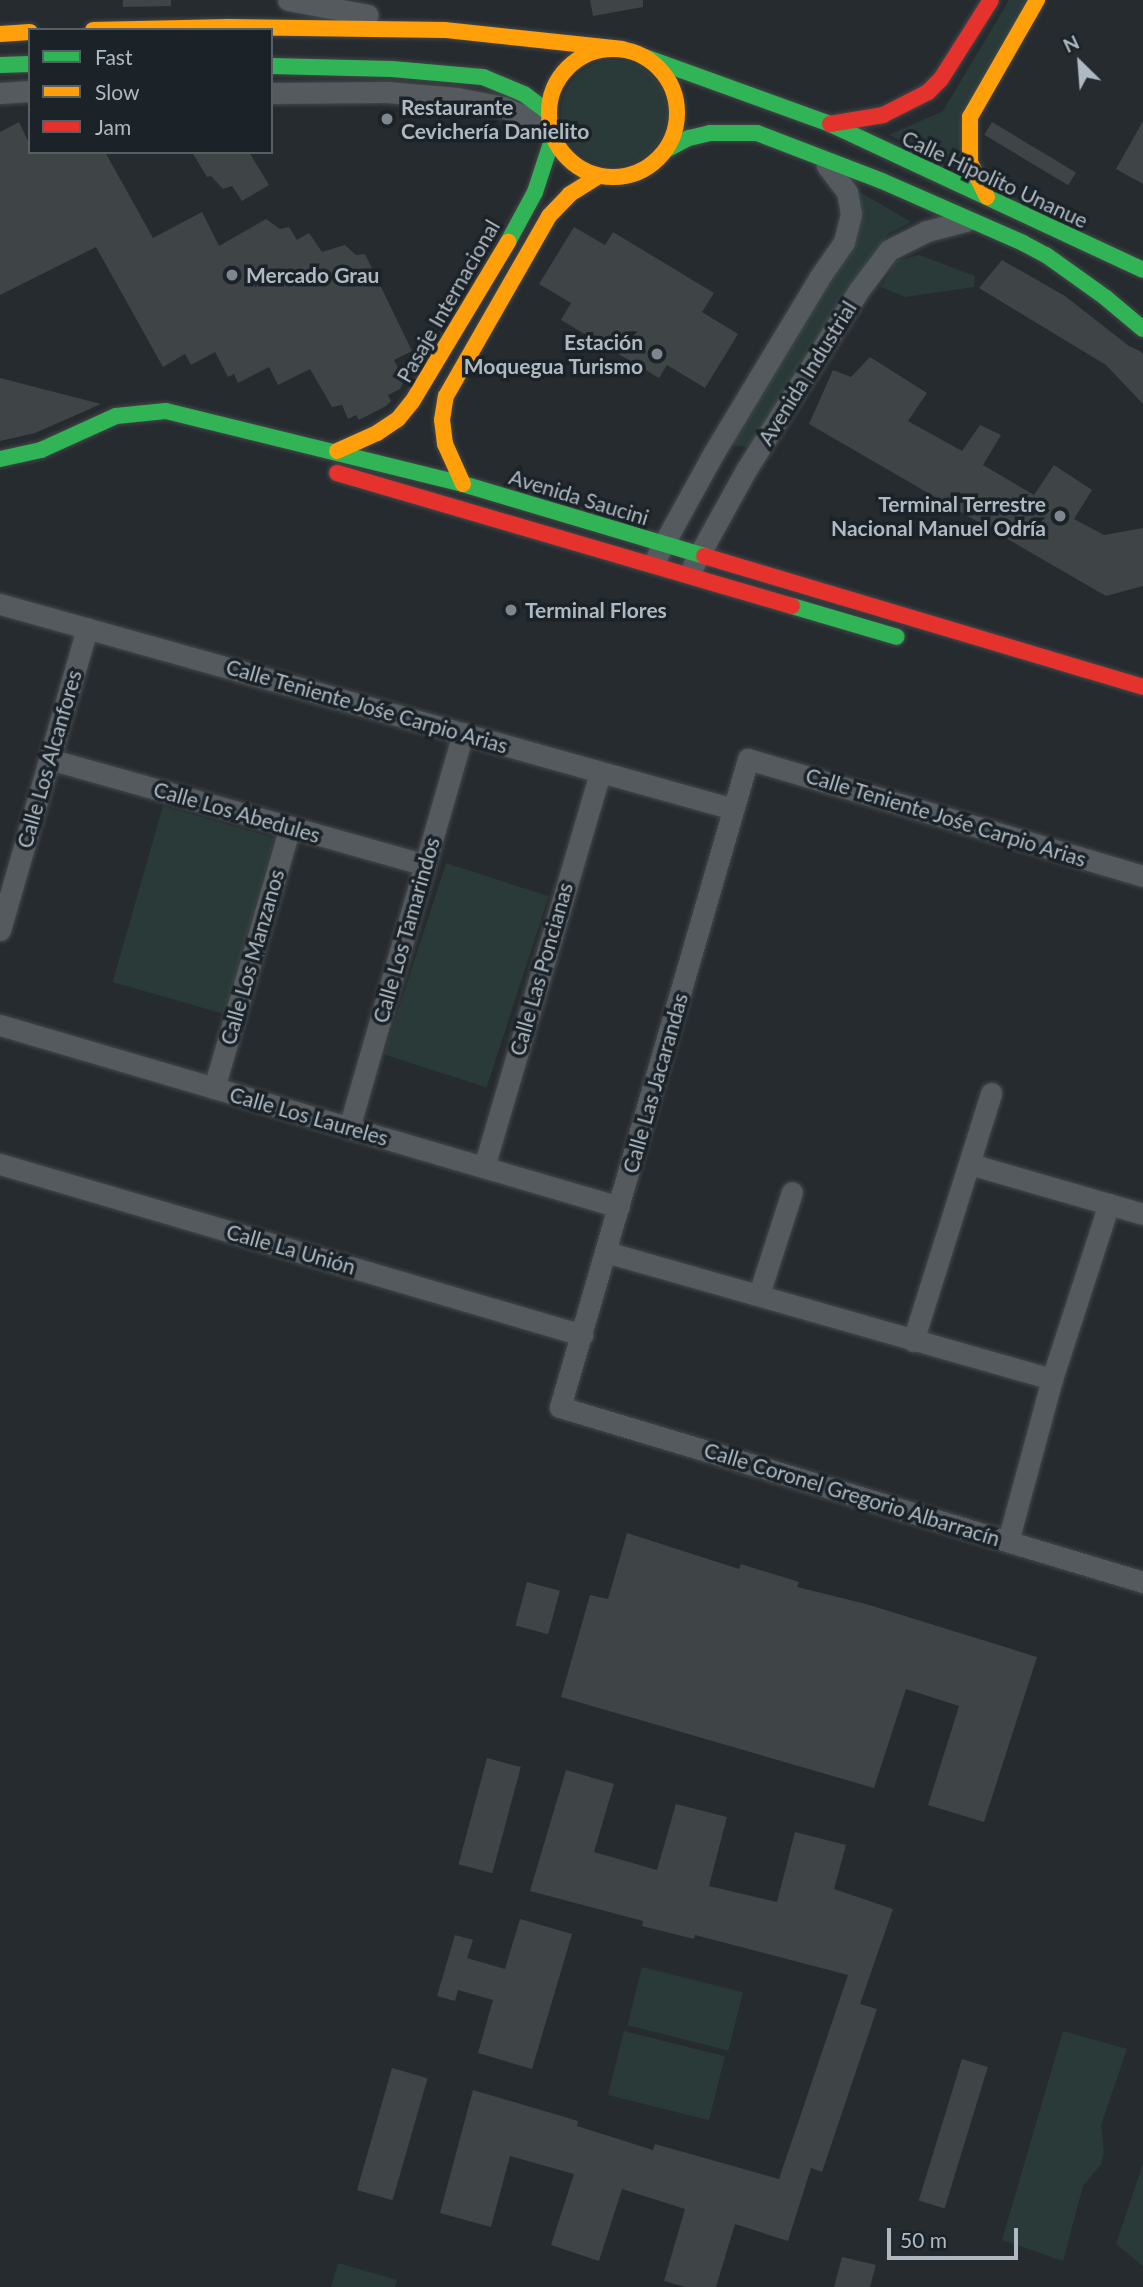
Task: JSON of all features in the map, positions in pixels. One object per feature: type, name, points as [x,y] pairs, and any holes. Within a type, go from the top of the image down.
[{"type":"main road","points":[[830,124],[883,115],[928,92],[941,79],[991,0]]},
{"type":"main road","points":[[987,197],[970,162],[970,117],[1037,0]]},
{"type":"main road","points":[[183,28],[445,30],[622,49],[645,57],[663,71],[677,100],[678,121],[666,150]]},
{"type":"main road","points":[[0,34],[28,32]]},
{"type":"main road","points":[[550,125],[557,82],[570,65],[599,50],[622,49]]},
{"type":"main road","name":"Calle Hipolito Unanue","points":[[645,57],[830,124],[1143,270]]},
{"type":"main road","points":[[0,65],[28,64]]},
{"type":"main road","points":[[273,66],[392,69],[483,77],[524,94],[550,125],[558,148],[576,166],[599,176],[621,177],[641,171],[666,150],[689,138],[727,131],[758,133],[971,219],[1143,307]]},
{"type":"main road","name":"Pasaje Internacional","points":[[337,451],[377,433],[398,419],[412,402],[486,283],[543,172],[550,125]]},
{"type":"main road","points":[[463,484],[451,464],[445,444],[442,420],[446,396],[549,216],[570,194],[599,176]]},
{"type":"main road","points":[[1046,256],[1143,329]]},
{"type":"main road","name":"Avenida Saucini","points":[[0,459],[41,450],[116,416],[166,411],[463,484],[1143,687]]},
{"type":"main road","points":[[181,432],[219,441]]},
{"type":"main road","points":[[337,451],[325,469],[688,577],[916,642],[929,625]]},
{"type":"main road","points":[[964,656],[970,637]]},
{"type":"street","points":[[288,0],[445,30]]},
{"type":"street","points":[[0,93],[28,91]]},
{"type":"street","points":[[273,93],[387,92],[457,98],[503,107],[550,125]]},
{"type":"street","name":"Avenida Industrial","points":[[653,566],[662,543],[850,227],[847,192],[821,158]]},
{"type":"street","name":"Avenida Industrial","points":[[688,577],[746,470],[859,290],[889,250],[927,231],[971,219]]},
{"type":"street","name":"Calle Teniente Jośe Carpio Arias","points":[[0,604],[733,809]]},
{"type":"street","name":"Calle Los Alcanfores","points":[[0,930],[87,628]]},
{"type":"street","name":"Calle Los Tamarindos","points":[[349,1128],[463,733]]},
{"type":"street","name":"Calle Teniente Jośe Carpio Arias","points":[[748,758],[1143,876]]},
{"type":"street","name":"Calle Las Jacarandas","points":[[560,1406],[748,758]]},
{"type":"street","name":"Calle Los Abedules","points":[[49,759],[425,865]]},
{"type":"street","name":"Calle Las Poncianas","points":[[484,1167],[600,772]]},
{"type":"street","name":"Calle Los Manzanos","points":[[214,1088],[290,827]]},
{"type":"street","name":"Calle Los Laureles","points":[[0,1025],[619,1207]]},
{"type":"street","points":[[912,1341],[991,1093]]},
{"type":"street","name":"Calle La Unión","points":[[0,1164],[582,1335]]},
{"type":"street","points":[[970,1164],[1143,1214]]},
{"type":"street","points":[[759,1294],[793,1192]]},
{"type":"street","points":[[1008,1541],[1052,1379],[1109,1204]]},
{"type":"street","points":[[606,1252],[1052,1379]]},
{"type":"street","name":"Calle Coronel Gregorio Albarracín","points":[[560,1406],[1143,1582]]},
{"type":"shaded area","points":[[1009,0],[1030,0],[958,169],[889,135],[943,111]]},
{"type":"shaded area","points":[[614,60],[634,64],[651,76],[663,93],[667,113],[663,133],[651,150],[634,162],[614,166],[594,162],[577,150],[565,133],[561,113],[565,93],[577,76],[594,64]]},
{"type":"shaded area","points":[[853,188],[911,222],[888,234],[749,447],[728,445],[855,228]]},
{"type":"shaded area","points":[[919,255],[975,276],[974,287],[905,297],[881,287],[896,261]]},
{"type":"shaded area","points":[[163,806],[275,838],[224,1014],[113,982]]},
{"type":"shaded area","points":[[446,863],[549,896],[487,1088],[384,1054]]},
{"type":"shaded area","points":[[642,1967],[743,1992],[728,2050],[627,2025]]},
{"type":"shaded area","points":[[624,2031],[725,2056],[709,2120],[608,2095]]},
{"type":"shaded area","points":[[1063,2031],[1127,2049],[1101,2125],[1104,2152],[1101,2164],[1083,2186],[1063,2261],[1002,2240]]},
{"type":"shaded area","points":[[1143,2164],[1143,2266],[1116,2244]]},
{"type":"shaded area","points":[[338,2263],[397,2280],[395,2287],[331,2287]]},
{"type":"building","points":[[123,0],[171,0],[171,6],[123,7]]},
{"type":"building","points":[[590,0],[643,0],[643,7],[593,16]]},
{"type":"building","points":[[1143,121],[1143,184],[1116,169]]},
{"type":"building","points":[[19,122],[28,141],[28,154],[106,154],[153,238],[202,212],[219,246],[266,219],[280,229],[289,227],[297,240],[309,233],[322,252],[345,245],[356,255],[365,254],[412,351],[394,360],[404,381],[400,389],[388,395],[391,401],[386,406],[359,420],[356,415],[348,419],[342,405],[332,407],[310,369],[278,385],[269,367],[238,383],[234,374],[228,377],[215,352],[191,365],[185,354],[163,367],[96,247],[0,295],[0,132]]},
{"type":"building","points":[[992,122],[1076,172],[1068,185],[984,135]]},
{"type":"building","points":[[193,154],[250,154],[269,185],[242,201],[232,186],[223,189],[211,176],[207,177]]},
{"type":"building","points":[[574,227],[605,245],[613,232],[714,293],[702,312],[738,334],[705,388],[667,365],[659,378],[561,320],[571,303],[539,284]]},
{"type":"building","points":[[1002,260],[1065,296],[1143,354],[1143,404],[1106,365],[979,288]]},
{"type":"building","points":[[870,357],[927,393],[908,421],[962,451],[980,425],[1001,435],[983,465],[1034,495],[1054,465],[1092,490],[1074,519],[1104,535],[1143,528],[1143,586],[1106,596],[809,424],[833,370],[851,377]]},
{"type":"building","points":[[0,378],[101,404],[35,433],[0,441]]},
{"type":"building","points":[[627,1533],[739,1569],[741,1564],[799,1582],[797,1587],[866,1604],[1037,1657],[984,1822],[928,1805],[959,1706],[906,1689],[874,1788],[561,1697],[590,1595],[608,1599]]},
{"type":"building","points":[[527,1582],[560,1591],[548,1634],[515,1625]]},
{"type":"building","points":[[487,1758],[521,1767],[492,1873],[459,1864]]},
{"type":"building","points":[[566,1770],[614,1784],[594,1852],[657,1870],[676,1804],[727,1817],[709,1886],[777,1902],[795,1832],[846,1845],[834,1889],[893,1909],[860,2004],[877,2009],[822,2172],[811,2168],[788,2241],[735,2224],[716,2287],[685,2287],[664,2281],[685,2209],[622,2189],[599,2261],[551,2245],[574,2174],[510,2156],[491,2227],[440,2213],[473,2090],[578,2121],[577,2126],[653,2150],[655,2144],[779,2179],[848,1975],[695,1935],[694,1939],[642,1926],[643,1921],[530,1891]]},
{"type":"building","points":[[520,1919],[572,1934],[532,2069],[478,2053],[493,2000],[458,1990],[455,2001],[437,1996],[455,1935],[473,1940],[467,1958],[505,1969]]},
{"type":"building","points":[[962,2059],[988,2067],[945,2208],[919,2201]]},
{"type":"building","points":[[392,2068],[428,2078],[393,2200],[357,2190]]},
{"type":"building","points":[[842,2257],[876,2265],[870,2287],[834,2287]]},
{"type":"traffic: fast","points":[[645,57],[830,124],[1143,270]]},
{"type":"traffic: fast","points":[[0,65],[28,64]]},
{"type":"traffic: fast","points":[[273,66],[392,69],[483,77],[524,94],[549,113]]},
{"type":"traffic: fast","points":[[666,150],[689,138],[710,133],[757,133],[882,181],[1023,243],[1046,255],[1106,298],[1143,329]]},
{"type":"traffic: fast","points":[[508,242],[535,192],[553,137]]},
{"type":"traffic: fast","points":[[0,459],[41,450],[116,416],[166,411],[463,484],[704,556]]},
{"type":"traffic: fast","points":[[792,606],[897,637]]},
{"type":"traffic: slow","points":[[987,197],[970,162],[970,117],[1037,0]]},
{"type":"traffic: slow","points":[[183,28],[445,30],[622,49]]},
{"type":"traffic: slow","points":[[0,34],[28,32]]},
{"type":"traffic: slow","points":[[613,49],[638,53],[659,67],[673,88],[677,113],[673,138],[659,159],[638,173],[613,177],[588,173],[567,159],[553,138],[549,113],[553,88],[567,67],[588,53],[613,49]]},
{"type":"traffic: slow","points":[[463,484],[445,444],[442,420],[446,396],[549,216],[570,194],[599,176]]},
{"type":"traffic: slow","points":[[337,451],[377,433],[398,419],[412,402],[508,242]]},
{"type":"traffic: jam","points":[[830,124],[883,115],[928,92],[941,79],[991,0]]},
{"type":"traffic: jam","points":[[337,473],[792,606]]},
{"type":"traffic: jam","points":[[704,556],[1143,687]]},
{"type":"place","name":"Restaurante Cevichería Danielito","points":[[387,119]]},
{"type":"place","name":"Mercado Grau","points":[[232,275]]},
{"type":"place","name":"Estación Moquegua Turismo","points":[[657,354]]},
{"type":"place","name":"Terminal Terrestre Nacional Manuel Odría","points":[[1060,516]]},
{"type":"place","name":"Terminal Flores","points":[[511,610]]}]
